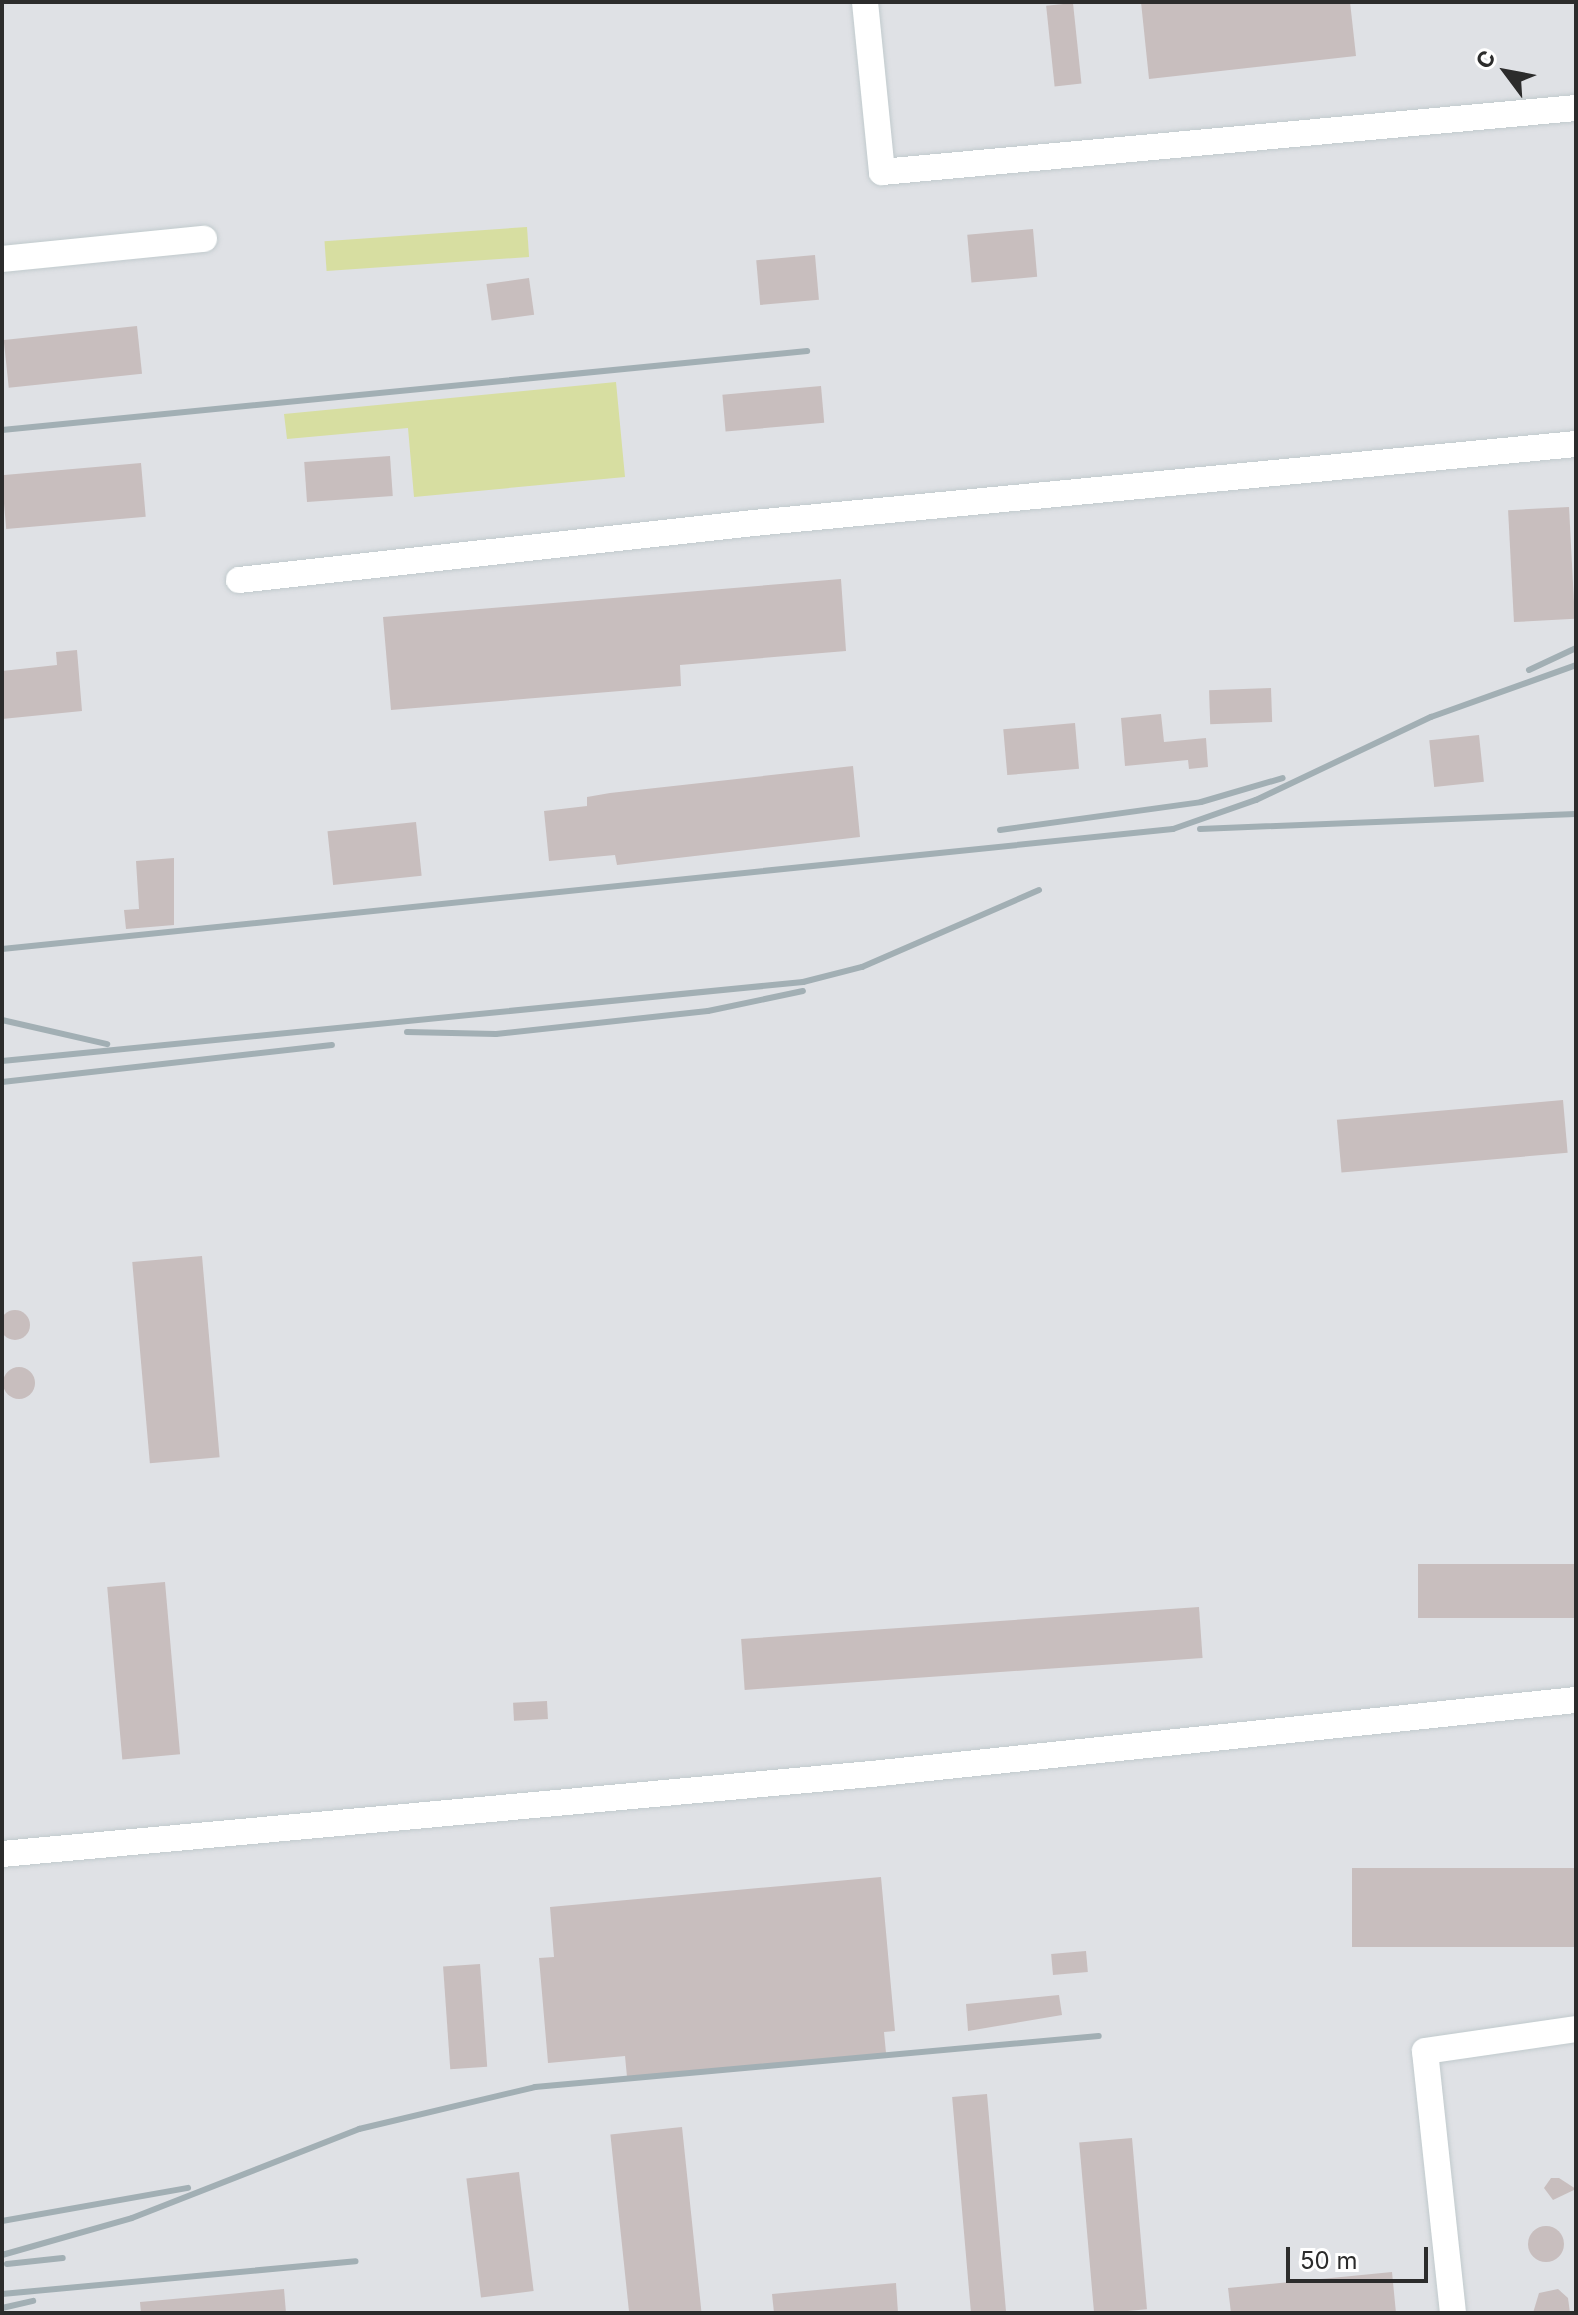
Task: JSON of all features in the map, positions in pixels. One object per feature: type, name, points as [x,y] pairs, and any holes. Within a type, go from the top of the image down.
[{"type":"lane","points":[[865,2],[882,172],[1576,108]]},
{"type":"lane","points":[[2,259],[204,239]]},
{"type":"lane","points":[[239,580],[754,523],[1576,444]]},
{"type":"lane","points":[[2,1854],[881,1773],[1576,1700]]},
{"type":"lane","points":[[1453,2313],[1425,2051],[1576,2029]]},
{"type":"shaded area","points":[[2,2],[1576,2],[1576,2313],[2,2313]]},
{"type":"green space","points":[[527,227],[529,257],[327,271],[324,241]]},
{"type":"green space","points":[[616,382],[625,477],[414,497],[408,428],[287,439],[284,414]]},
{"type":"building","points":[[1141,2],[1350,2],[1356,56],[1149,79]]},
{"type":"building","points":[[1073,3],[1081,84],[1055,86],[1046,6]]},
{"type":"building","points":[[1033,229],[1037,277],[971,283],[967,235]]},
{"type":"building","points":[[815,255],[819,300],[760,305],[756,260]]},
{"type":"building","points":[[529,278],[534,315],[492,321],[486,284]]},
{"type":"building","points":[[137,326],[142,374],[9,388],[4,340]]},
{"type":"building","points":[[821,386],[824,423],[726,431],[722,395]]},
{"type":"building","points":[[390,456],[393,496],[307,502],[304,462]]},
{"type":"building","points":[[141,463],[146,517],[6,529],[2,475]]},
{"type":"building","points":[[1569,507],[1575,619],[1514,622],[1508,510]]},
{"type":"building","points":[[841,579],[846,651],[680,665],[681,686],[391,710],[383,617]]},
{"type":"building","points":[[77,650],[82,711],[2,719],[2,671],[57,665],[56,652]]},
{"type":"building","points":[[1271,688],[1272,722],[1210,724],[1209,690]]},
{"type":"building","points":[[1161,714],[1164,742],[1206,738],[1208,767],[1189,769],[1188,760],[1125,766],[1121,718]]},
{"type":"building","points":[[1075,723],[1079,769],[1007,775],[1003,729]]},
{"type":"building","points":[[1479,735],[1484,782],[1434,787],[1429,740]]},
{"type":"building","points":[[853,766],[860,837],[617,865],[615,855],[549,861],[544,811],[587,806],[587,797]]},
{"type":"building","points":[[416,822],[422,876],[333,885],[327,831]]},
{"type":"building","points":[[174,858],[174,925],[126,929],[124,910],[139,909],[136,861]]},
{"type":"building","points":[[1563,1100],[1568,1153],[1341,1173],[1337,1120]]},
{"type":"building","points":[[202,1256],[220,1457],[150,1463],[132,1262]]},
{"type":"building","points":[[15,1310],[26,1314],[30,1325],[26,1336],[15,1340],[4,1336],[0,1325],[4,1314]]},
{"type":"building","points":[[19,1367],[30,1372],[35,1383],[30,1394],[19,1399],[8,1394],[3,1383],[8,1372]]},
{"type":"building","points":[[1418,1564],[1576,1564],[1576,1618],[1418,1618]]},
{"type":"building","points":[[165,1582],[180,1754],[122,1759],[107,1587]]},
{"type":"building","points":[[1199,1607],[1203,1658],[745,1690],[741,1639]]},
{"type":"building","points":[[547,1701],[548,1719],[514,1721],[513,1703]]},
{"type":"building","points":[[1352,1868],[1576,1868],[1576,1947],[1352,1947]]},
{"type":"building","points":[[881,1877],[895,2031],[884,2032],[886,2053],[627,2077],[625,2056],[548,2063],[539,1958],[554,1957],[550,1907]]},
{"type":"building","points":[[1086,1951],[1088,1972],[1053,1975],[1051,1954]]},
{"type":"building","points":[[480,1964],[487,2067],[450,2069],[443,1967]]},
{"type":"building","points":[[1059,1995],[1062,2015],[968,2031],[966,2004]]},
{"type":"building","points":[[987,2094],[1006,2313],[971,2313],[952,2097]]},
{"type":"building","points":[[682,2127],[702,2313],[629,2313],[610,2135]]},
{"type":"building","points":[[1132,2138],[1147,2309],[1094,2313],[1079,2143]]},
{"type":"building","points":[[519,2172],[534,2291],[481,2298],[466,2178]]},
{"type":"building","points":[[1551,2178],[1559,2178],[1576,2189],[1553,2200],[1544,2188]]},
{"type":"building","points":[[1546,2226],[1559,2231],[1564,2244],[1559,2257],[1546,2262],[1533,2257],[1528,2244],[1533,2231]]},
{"type":"building","points":[[1392,2272],[1396,2313],[1231,2313],[1228,2288]]},
{"type":"building","points":[[896,2283],[898,2313],[774,2313],[772,2294]]},
{"type":"building","points":[[284,2289],[286,2313],[141,2313],[140,2302]]},
{"type":"building","points":[[1558,2289],[1568,2298],[1570,2313],[1533,2313],[1539,2293]]},
{"type":"railway","points":[[2,430],[807,351]]},
{"type":"railway","points":[[1529,670],[1576,648]]},
{"type":"railway","points":[[2,949],[1173,829],[1256,800],[1431,717],[1576,665]]},
{"type":"railway","points":[[1000,830],[1201,802],[1283,778]]},
{"type":"railway","points":[[1200,829],[1576,814]]},
{"type":"railway","points":[[2,1061],[803,982],[862,967],[1039,890]]},
{"type":"railway","points":[[407,1032],[496,1034],[708,1011],[803,991]]},
{"type":"railway","points":[[2,1020],[107,1044]]},
{"type":"railway","points":[[2,1082],[332,1045]]},
{"type":"railway","points":[[2,2255],[132,2218],[359,2129],[535,2087],[1099,2036]]},
{"type":"railway","points":[[2,2221],[188,2188]]},
{"type":"railway","points":[[7,2264],[63,2258]]},
{"type":"railway","points":[[2,2294],[355,2261]]},
{"type":"railway","points":[[2,2308],[33,2301]]}]
